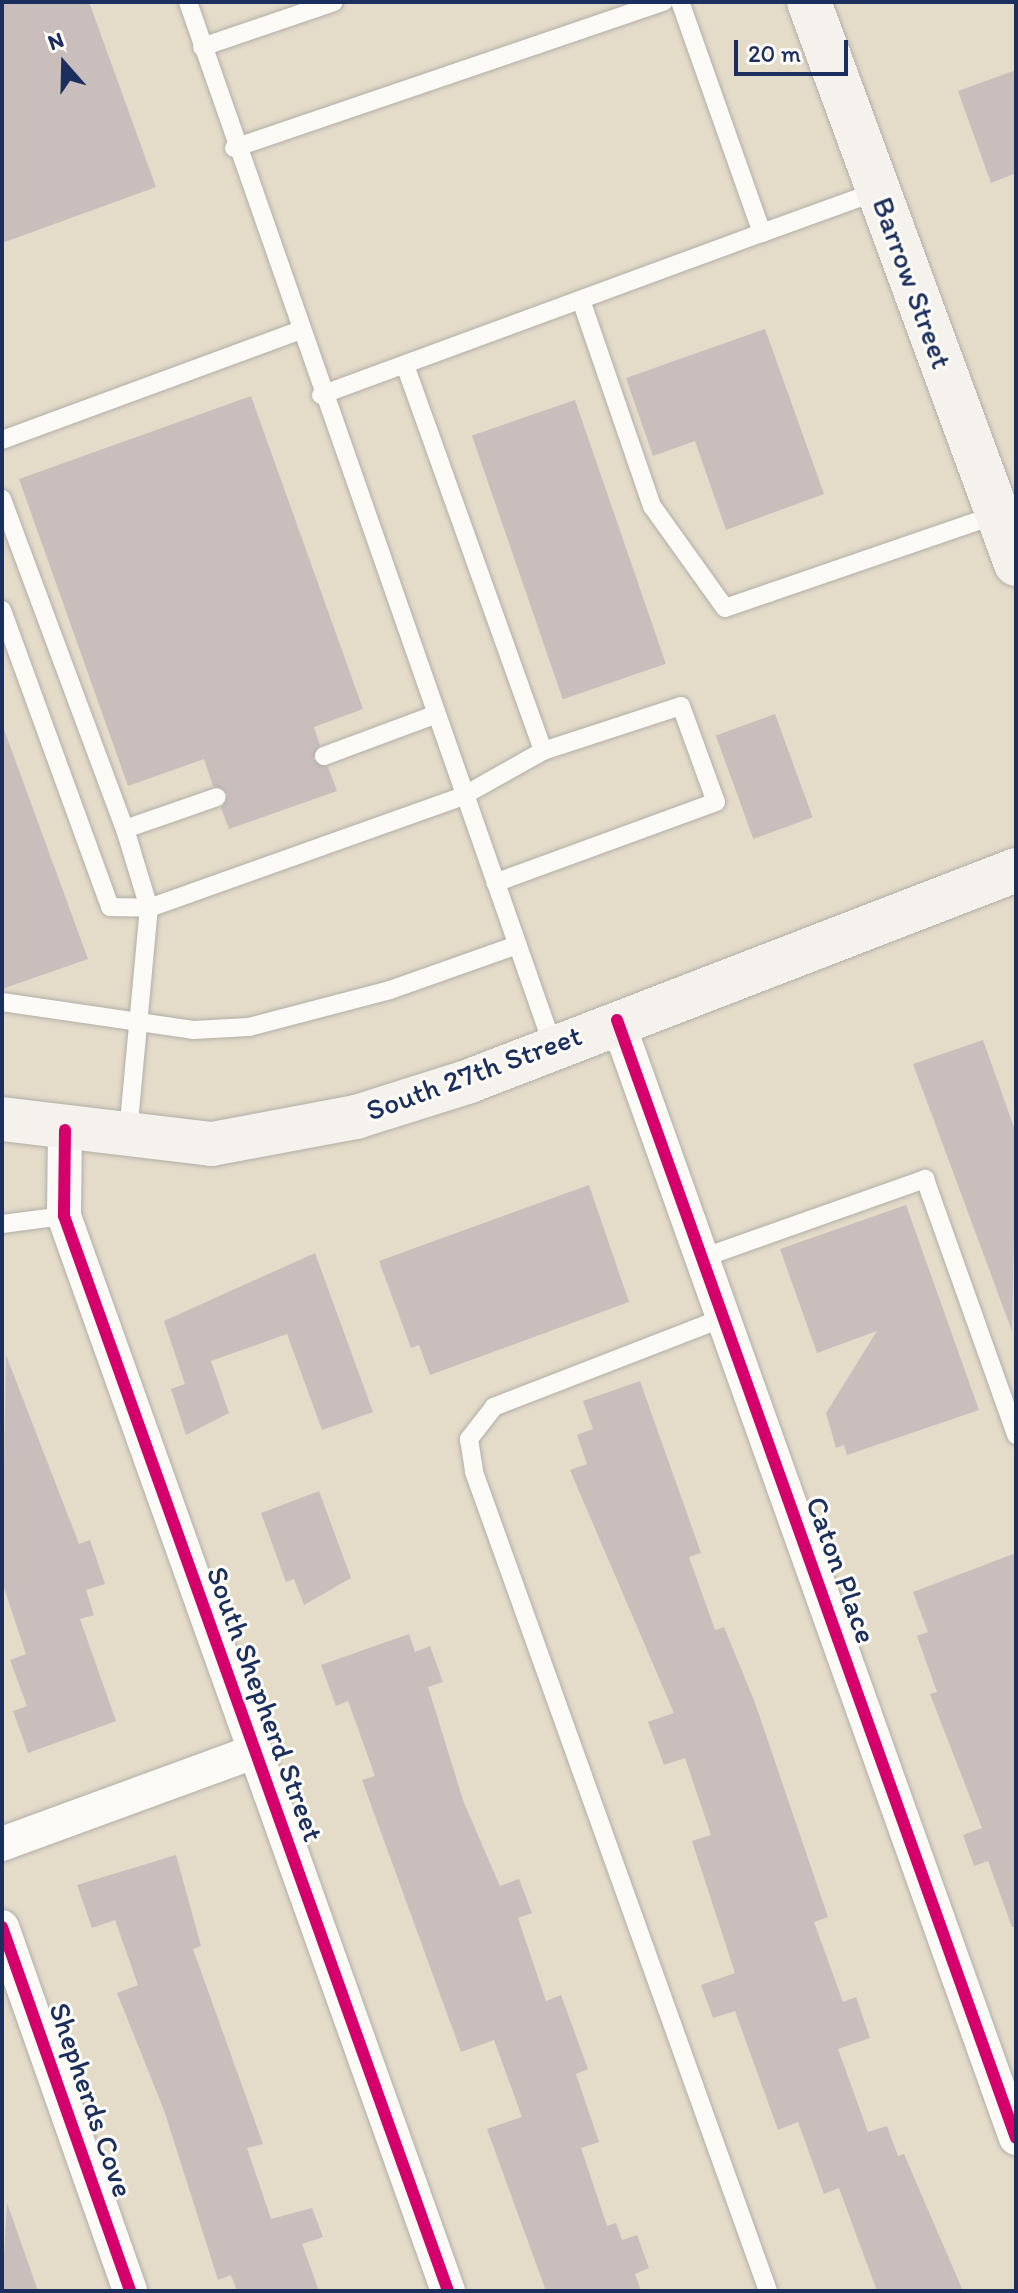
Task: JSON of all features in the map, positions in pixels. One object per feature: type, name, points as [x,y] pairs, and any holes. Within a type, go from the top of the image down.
[{"type":"main road","name":"Barrow Street","points":[[809,2],[1016,564]]},
{"type":"main road","name":"South 27th Street","points":[[2,1119],[65,1130],[212,1144],[356,1117],[553,1046],[1016,870]]},
{"type":"street","name":"Caton Place","points":[[617,1020],[1016,2138]]},
{"type":"street","name":"South Shepherd Street","points":[[65,1130],[64,1216],[448,2291]]},
{"type":"street","points":[[2,1844],[254,1752]]},
{"type":"street","name":"Shepherds Cove","points":[[2,1927],[130,2291]]},
{"type":"lane","points":[[188,2],[234,148],[553,1046]]},
{"type":"lane","points":[[202,47],[334,2]]},
{"type":"lane","points":[[234,148],[664,2]]},
{"type":"lane","points":[[680,2],[762,233]]},
{"type":"lane","points":[[321,395],[878,191]]},
{"type":"lane","points":[[581,300],[652,506],[725,608],[998,514]]},
{"type":"lane","points":[[2,440],[299,331]]},
{"type":"lane","points":[[405,365],[543,751]]},
{"type":"lane","points":[[2,499],[125,829],[149,908],[128,1136]]},
{"type":"lane","points":[[2,610],[110,907],[149,908],[463,796],[543,751],[681,706],[716,802],[495,883]]},
{"type":"lane","points":[[324,756],[434,715]]},
{"type":"lane","points":[[125,829],[217,797]]},
{"type":"lane","points":[[2,1002],[140,1025],[249,1027],[390,990],[517,945]]},
{"type":"lane","points":[[702,1258],[925,1179],[1016,1435]]},
{"type":"lane","points":[[2,1224],[64,1216]]},
{"type":"lane","points":[[723,1318],[494,1407],[469,1439],[474,1472],[768,2291]]},
{"type":"building","points":[[2,2],[89,2],[156,187],[2,243]]},
{"type":"building","points":[[1016,70],[1016,173],[991,183],[958,91]]},
{"type":"building","points":[[765,329],[824,494],[726,530],[695,441],[653,456],[626,378]]},
{"type":"building","points":[[251,396],[363,709],[314,727],[320,745],[313,759],[328,767],[337,791],[229,829],[221,808],[228,794],[213,786],[204,759],[128,786],[19,479]]},
{"type":"building","points":[[575,400],[666,664],[563,699],[472,435]]},
{"type":"building","points":[[775,714],[813,817],[753,839],[716,736]]},
{"type":"building","points":[[2,724],[88,959],[2,989]]},
{"type":"building","points":[[983,1040],[1016,1133],[1012,1331],[913,1064]]},
{"type":"building","points":[[589,1185],[629,1302],[430,1375],[419,1345],[411,1348],[379,1261]]},
{"type":"building","points":[[906,1205],[979,1410],[847,1455],[844,1445],[836,1448],[826,1413],[877,1331],[817,1353],[780,1249]]},
{"type":"building","points":[[315,1253],[373,1412],[322,1430],[287,1334],[211,1361],[229,1413],[186,1435],[171,1389],[185,1384],[164,1321]]},
{"type":"building","points":[[6,1355],[79,1544],[90,1540],[105,1584],[86,1590],[94,1615],[80,1619],[116,1721],[28,1753],[13,1711],[27,1706],[10,1660],[26,1654],[2,1582]]},
{"type":"building","points":[[640,1381],[701,1553],[689,1557],[715,1630],[724,1627],[755,1703],[828,1917],[814,1922],[843,2002],[856,1997],[870,2038],[838,2049],[868,2132],[887,2126],[898,2156],[904,2154],[963,2291],[877,2291],[839,2188],[824,2194],[798,2122],[778,2130],[735,2011],[713,2018],[701,1985],[735,1973],[692,1841],[711,1835],[685,1758],[664,1765],[648,1722],[674,1713],[570,1470],[587,1464],[577,1435],[593,1429],[583,1401]]},
{"type":"building","points":[[319,1491],[351,1578],[304,1605],[294,1579],[286,1582],[261,1513]]},
{"type":"building","points":[[1016,1553],[1016,1927],[1012,1927],[988,1861],[974,1866],[963,1835],[982,1828],[930,1694],[937,1692],[917,1636],[928,1632],[913,1592]]},
{"type":"building","points":[[409,1634],[415,1652],[430,1646],[443,1682],[428,1687],[464,1803],[500,1886],[519,1879],[532,1913],[518,1918],[546,2001],[561,1995],[588,2069],[576,2074],[599,2142],[581,2148],[607,2226],[616,2223],[622,2240],[637,2235],[649,2268],[635,2274],[641,2291],[546,2291],[487,2129],[522,2117],[494,2040],[461,2052],[362,1780],[375,1776],[348,1701],[336,1706],[321,1665]]},
{"type":"building","points":[[176,1855],[201,1946],[193,1949],[263,2144],[247,2148],[271,2219],[312,2208],[323,2237],[302,2244],[319,2291],[237,2291],[231,2275],[218,2280],[164,2110],[117,1993],[138,1985],[115,1920],[92,1928],[77,1885]]},
{"type":"building","points":[[7,2203],[38,2291],[2,2291]]},
{"type":"cycle path","points":[[617,1020],[1016,2138]]},
{"type":"cycle path","points":[[65,1130],[64,1216],[448,2291]]},
{"type":"cycle path","points":[[2,1927],[130,2291]]}]
